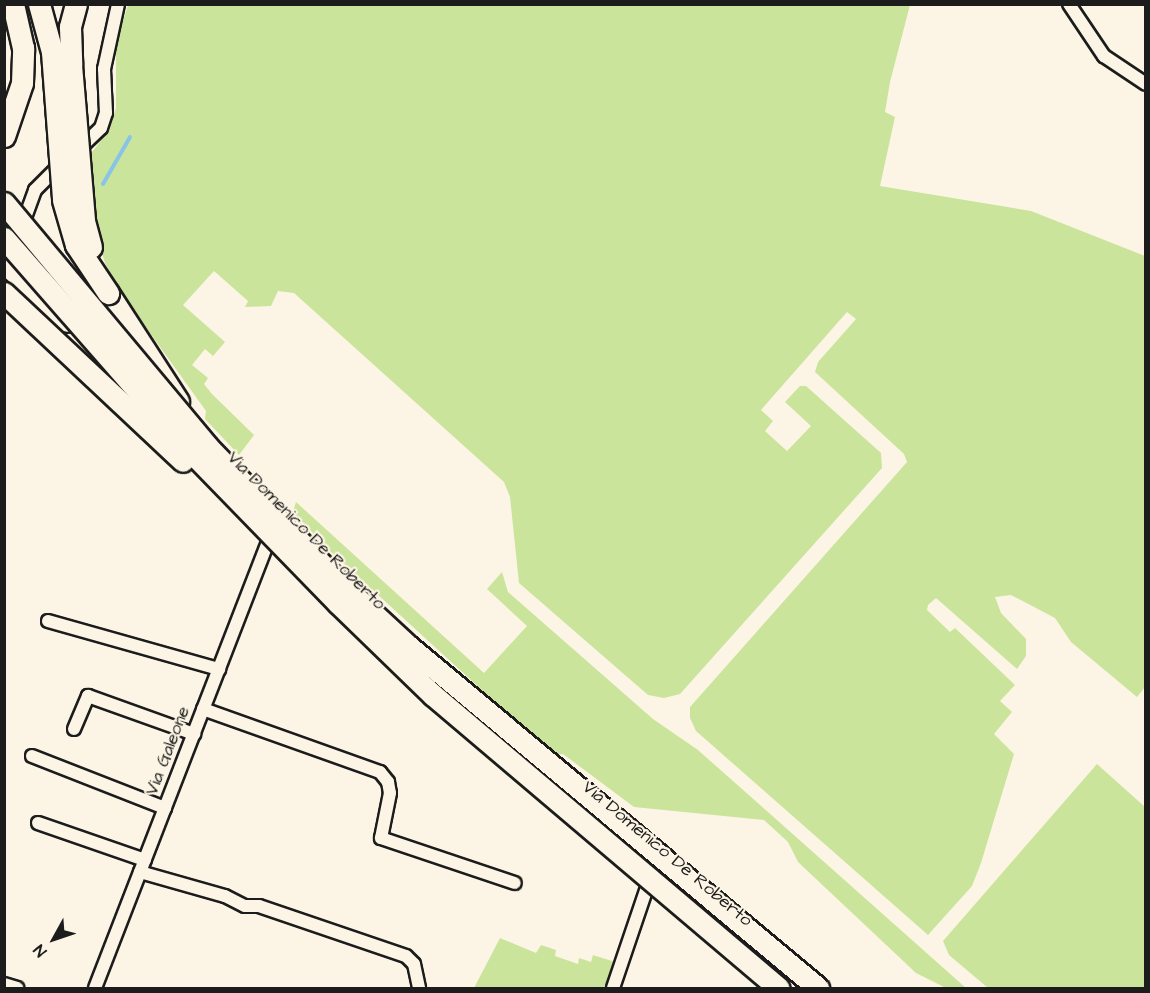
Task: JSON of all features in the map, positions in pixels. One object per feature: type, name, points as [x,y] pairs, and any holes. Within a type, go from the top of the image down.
[{"type":"highway","points":[[4,136],[22,83],[23,48],[13,4]]},
{"type":"highway","points":[[39,4],[52,52],[63,200],[76,245],[207,446]]},
{"type":"highway","points":[[76,4],[70,27],[71,65],[84,221],[108,293]]},
{"type":"highway","points":[[4,203],[207,446],[337,579],[406,644],[818,988]]},
{"type":"highway","points":[[4,238],[102,351],[290,555]]},
{"type":"highway","points":[[4,262],[102,351]]},
{"type":"highway","points":[[4,293],[139,421],[290,555],[433,695],[779,988]]},
{"type":"street","name":"Via Domenico De Roberto","points":[[118,4],[104,69],[106,113],[101,128],[35,190],[24,214],[22,229],[29,247],[126,368],[274,527],[440,686],[801,988]]},
{"type":"street","points":[[1069,4],[1104,57],[1146,84]]},
{"type":"street","name":"Via Galeone","points":[[95,988],[274,527]]},
{"type":"street","points":[[48,621],[219,669]]},
{"type":"street","points":[[74,729],[88,696],[194,734]]},
{"type":"street","points":[[203,709],[380,772],[388,782],[390,794],[381,838],[515,884]]},
{"type":"street","points":[[32,756],[165,808]]},
{"type":"street","points":[[38,823],[142,866],[225,896],[245,906],[259,906],[406,956],[414,964],[419,988]]},
{"type":"street","points":[[613,988],[654,866]]},
{"type":"street","points":[[4,984],[17,988]]},
{"type":"green space","points":[[128,5],[910,5],[890,82],[885,112],[895,117],[880,186],[1031,211],[1145,256],[1145,687],[1137,697],[1071,642],[1055,618],[1011,595],[995,597],[1001,613],[1026,639],[1026,656],[1017,669],[936,598],[928,605],[927,610],[950,632],[955,628],[1015,685],[1000,701],[1012,712],[994,734],[1014,754],[981,863],[972,886],[928,935],[696,731],[690,718],[690,707],[907,462],[904,454],[815,372],[818,362],[856,319],[847,312],[761,410],[773,421],[765,431],[787,451],[811,426],[785,402],[800,386],[806,386],[881,453],[882,468],[680,694],[664,698],[648,695],[519,583],[510,497],[504,482],[294,293],[278,291],[271,306],[245,307],[248,301],[214,271],[183,305],[225,342],[213,356],[205,349],[192,365],[208,378],[204,384],[212,394],[254,435],[239,455],[205,419],[206,411],[122,294],[105,263],[92,220],[89,156],[109,130],[116,108],[116,43]]},
{"type":"green space","points":[[296,502],[484,673],[527,626],[487,589],[502,572],[508,592],[653,719],[698,750],[966,988],[946,988],[916,973],[798,862],[788,842],[764,820],[634,807],[563,754],[553,755],[330,551],[293,512]]},
{"type":"green space","points":[[1097,764],[1145,807],[1145,988],[988,988],[949,955],[943,941]]},
{"type":"green space","points":[[500,938],[536,953],[541,945],[556,950],[555,956],[578,964],[579,958],[591,962],[593,955],[615,962],[606,988],[474,988]]},
{"type":"waterway","points":[[103,184],[130,137]]}]
